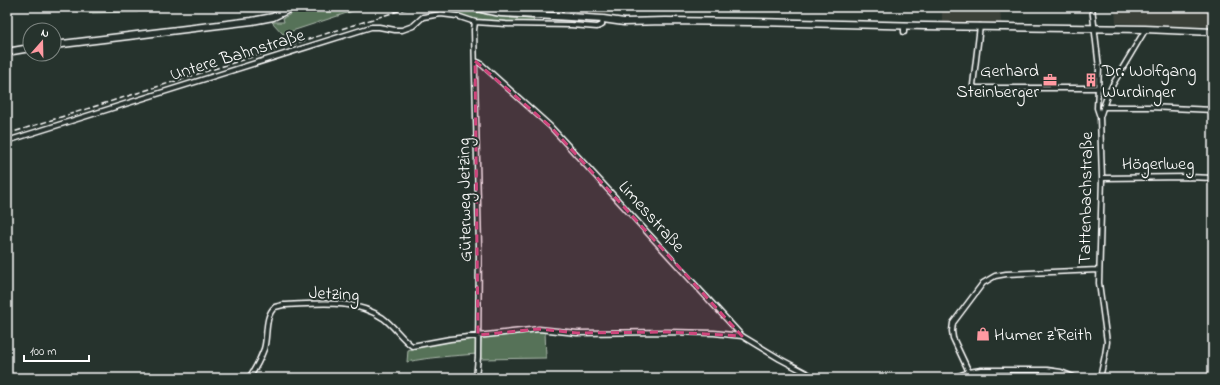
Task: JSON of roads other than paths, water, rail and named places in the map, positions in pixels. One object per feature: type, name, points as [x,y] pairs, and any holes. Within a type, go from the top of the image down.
[{"type":"street","points":[[62,45],[252,21],[273,17],[293,7]]},
{"type":"street","points":[[472,7],[506,13],[603,19],[624,18],[665,21],[850,24],[904,29],[925,26],[957,30],[980,27],[1145,28],[1212,32],[1213,64]]},
{"type":"street","points":[[1092,7],[1099,68],[1097,108],[1100,117]]},
{"type":"street","name":"Untere Bahnstraße","points":[[7,141],[367,28],[375,27],[402,30],[413,26],[423,17],[441,14],[457,16],[476,22],[597,27],[602,25],[603,19]]},
{"type":"street","name":"Güterweg Jetzing","points":[[476,22],[474,30],[479,211],[478,335],[476,378]]},
{"type":"street","points":[[980,27],[973,85],[975,88],[1099,88]]},
{"type":"street","name":"Tattenbachstraße","points":[[1100,378],[1106,355],[1107,342],[1100,296],[1098,270],[1102,178],[1100,117],[1119,73],[1145,28]]},
{"type":"street","points":[[7,52],[22,49]]},
{"type":"street","name":"Limesstraße","points":[[475,61],[480,63],[556,131],[742,336],[780,359],[816,378]]},
{"type":"street","points":[[1104,107],[1150,107],[1213,110]]},
{"type":"street","name":"Högerlweg","points":[[1102,178],[1213,178]]},
{"type":"street","points":[[969,372],[954,338],[952,328],[954,321],[964,310],[979,288],[987,280],[995,276],[1006,274],[1098,270]]},
{"type":"street","name":"Jetzing","points":[[249,378],[264,349],[270,314],[275,307],[283,305],[336,304],[357,306],[371,311],[384,319],[404,340],[412,346],[478,335]]},
{"type":"street","points":[[478,335],[539,329],[577,333],[668,332],[742,336]]},
{"type":"street","points":[[953,378],[969,372],[981,370],[1047,370],[1061,372],[1076,378]]},
{"type":"railway","points":[[7,134],[411,7]]},
{"type":"place","name":"Gerhard Steinberger","points":[[1050,80]]},
{"type":"place","name":"Dr. Wolfgang Wurdinger","points":[[1091,80]]},
{"type":"place","name":"Humer z'Reith","points":[[983,334]]}]
